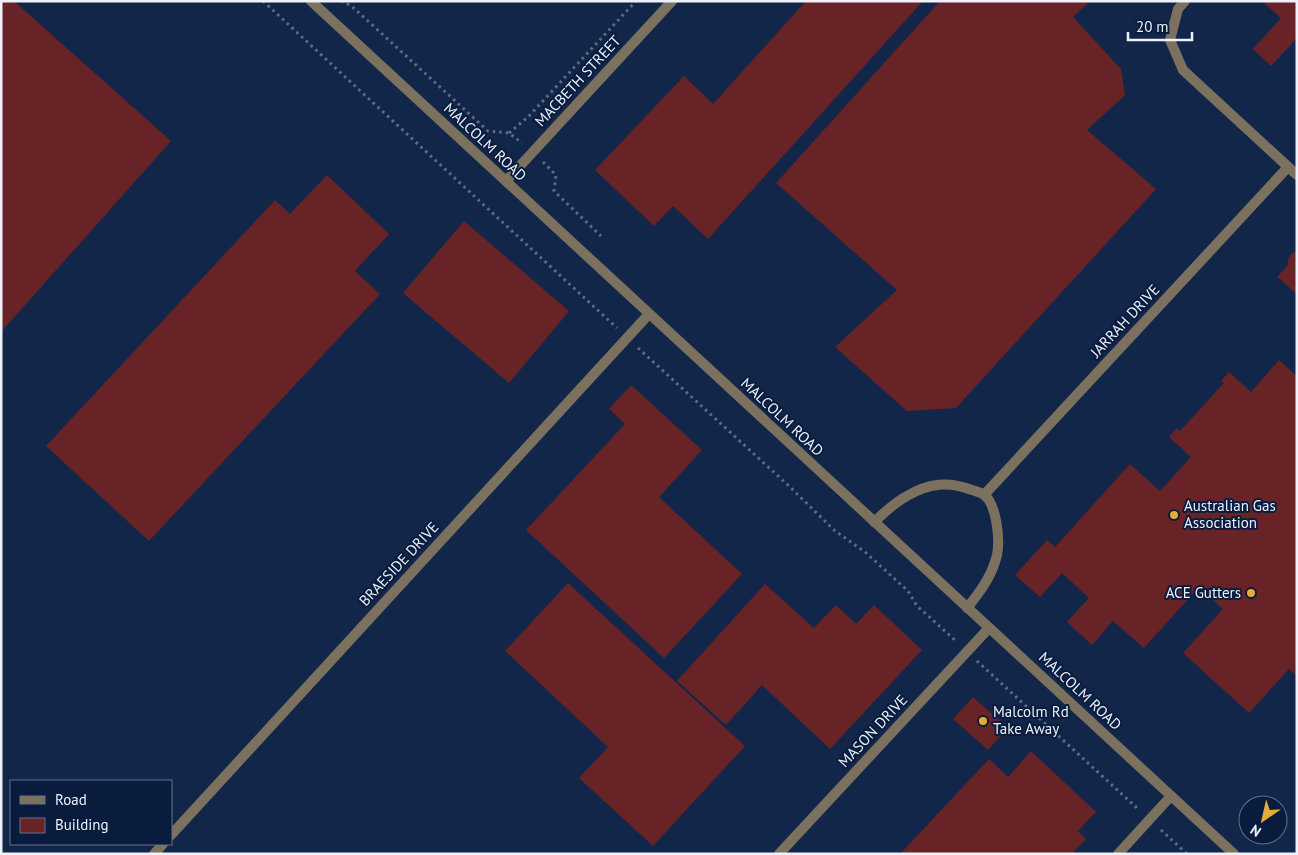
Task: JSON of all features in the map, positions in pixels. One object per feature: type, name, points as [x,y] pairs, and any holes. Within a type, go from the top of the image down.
[{"type":"street","name":"MALCOLM ROAD","points":[[311,1],[1234,854]]},
{"type":"street","name":"MACBETH STREET","points":[[506,181],[672,1]]},
{"type":"street","points":[[1186,1],[1178,10],[1170,40],[1183,70],[1297,175]]},
{"type":"street","name":"JARRAH DRIVE","points":[[984,494],[1288,167]]},
{"type":"street","name":"BRAESIDE DRIVE","points":[[172,834],[650,314]]},
{"type":"street","points":[[874,522],[905,496],[944,483],[965,487],[984,494],[995,514],[998,534],[997,554],[991,574],[967,608]]},
{"type":"street","name":"MASON DRIVE","points":[[779,854],[989,628]]},
{"type":"street","points":[[1118,854],[1172,796]]},
{"type":"path","points":[[263,1],[789,486],[834,530],[865,552],[908,591],[917,606],[1187,854]]},
{"type":"path","points":[[341,1],[357,11],[488,131],[509,133],[533,153],[556,175],[554,191],[601,236]]},
{"type":"path","points":[[509,133],[528,117],[636,1]]},
{"type":"building","points":[[1,1],[14,1],[171,141],[1,332]]},
{"type":"building","points":[[806,1],[923,1],[708,239],[673,206],[654,226],[595,170],[684,76],[713,104]]},
{"type":"building","points":[[940,1],[1090,1],[1073,17],[1121,69],[1125,95],[1087,130],[1156,189],[956,408],[907,411],[835,347],[897,290],[776,183]]},
{"type":"building","points":[[1262,1],[1297,1],[1297,38],[1271,66],[1253,49],[1281,18]]},
{"type":"building","points":[[327,175],[389,234],[355,271],[380,294],[149,541],[46,446],[275,200],[290,214]]},
{"type":"building","points":[[464,221],[569,311],[509,383],[403,293]]},
{"type":"building","points":[[1297,251],[1297,294],[1277,277],[1288,265],[1291,254]]},
{"type":"building","name":"Australian Gas Association","points":[[1279,360],[1297,376],[1297,676],[1289,669],[1249,713],[1183,653],[1223,609],[1199,587],[1144,648],[1113,621],[1092,645],[1067,622],[1089,598],[1062,573],[1040,597],[1015,575],[1047,540],[1055,547],[1130,464],[1160,491],[1191,457],[1169,437],[1177,428],[1180,431],[1224,383],[1221,381],[1229,372],[1251,392]]},
{"type":"building","points":[[631,385],[702,450],[659,497],[742,574],[664,658],[526,530],[625,424],[609,409]]},
{"type":"building","points":[[568,583],[745,746],[653,846],[579,778],[608,747],[505,651]]},
{"type":"building","points":[[765,584],[814,628],[836,605],[856,624],[874,605],[922,650],[830,749],[762,685],[726,725],[677,681]]},
{"type":"building","points":[[973,697],[1008,728],[988,750],[953,719]]},
{"type":"building","points":[[1031,751],[1096,812],[1078,831],[1086,839],[1071,854],[900,854],[989,759],[1008,777]]},
{"type":"place","name":"Australian Gas Association","points":[[1174,515]]},
{"type":"place","name":"ACE Gutters","points":[[1251,593]]},
{"type":"place","name":"Malcolm Rd Take Away","points":[[983,721]]}]
